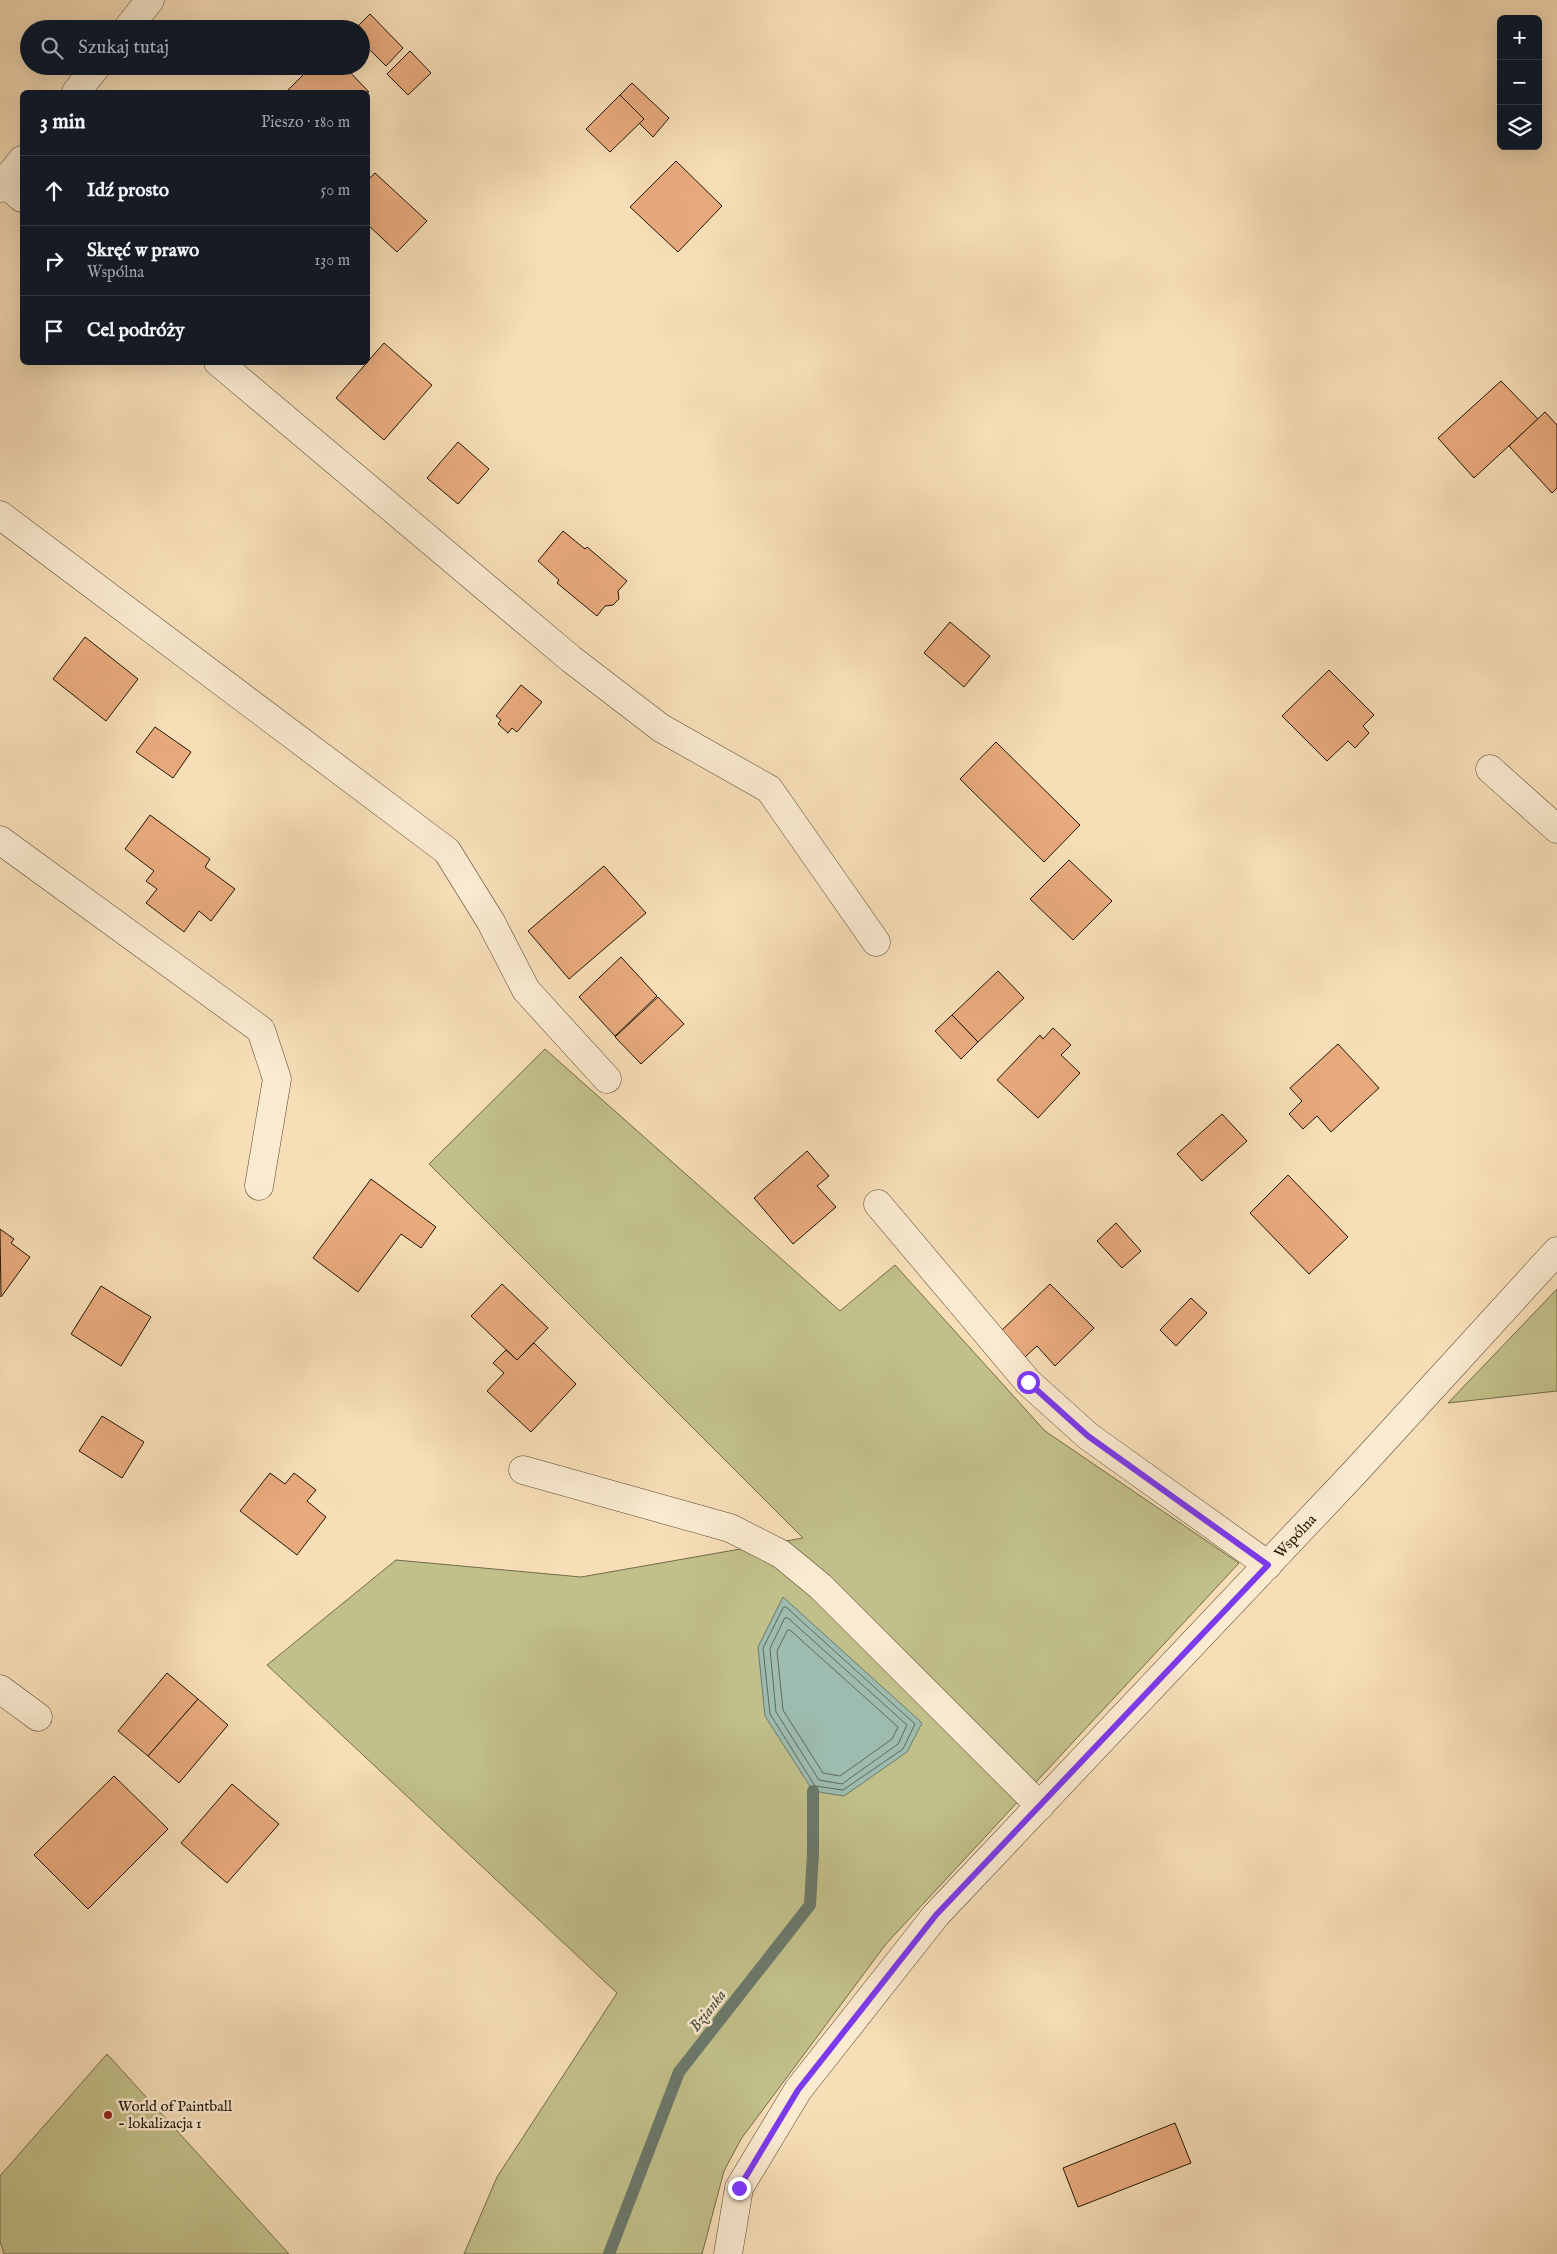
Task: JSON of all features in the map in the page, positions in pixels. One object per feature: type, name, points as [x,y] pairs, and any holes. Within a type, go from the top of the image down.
[{"type":"street","points":[[134,20],[150,0]]},
{"type":"street","points":[[78,90],[90,75]]},
{"type":"street","points":[[9,189],[20,164]]},
{"type":"street","points":[[222,365],[571,659],[661,728],[768,790],[876,942]]},
{"type":"street","points":[[0,515],[447,851],[491,922],[526,990],[607,1079]]},
{"type":"street","points":[[1490,769],[1557,829]]},
{"type":"street","points":[[0,840],[261,1030],[277,1079],[259,1186]]},
{"type":"street","points":[[878,1204],[1028,1382],[1088,1436],[1268,1565]]},
{"type":"street","name":"Wspólna","points":[[728,2254],[739,2188],[798,2090],[936,1915],[1268,1565],[1557,1252]]},
{"type":"street","points":[[523,1470],[730,1528],[781,1554],[820,1586],[1040,1806]]},
{"type":"street","points":[[0,1689],[38,1717]]},
{"type":"shaded area","points":[[545,1049],[840,1311],[895,1265],[1045,1431],[1239,1563],[886,1944],[741,2139],[724,2171],[702,2254],[464,2254],[497,2177],[617,1993],[267,1665],[396,1560],[581,1577],[803,1538],[429,1164]]},
{"type":"shaded area","points":[[1557,1289],[1557,1391],[1448,1403]]},
{"type":"shaded area","name":"World of Paintball - lokalizacja 1","points":[[107,2054],[289,2254],[4,2254],[0,2241],[0,2176]]},
{"type":"water","points":[[783,1597],[922,1723],[907,1752],[844,1796],[813,1791],[765,1716],[758,1647]]},
{"type":"building","points":[[370,14],[403,48],[386,66],[370,50],[370,20],[364,20]]},
{"type":"building","points":[[410,51],[431,73],[408,95],[387,74]]},
{"type":"building","points":[[303,75],[353,75],[367,90],[288,90]]},
{"type":"building","points":[[632,83],[669,118],[653,137],[639,123],[644,119],[620,95]]},
{"type":"building","points":[[620,95],[644,119],[610,152],[586,129]]},
{"type":"building","points":[[676,161],[722,206],[678,252],[630,207]]},
{"type":"building","points":[[375,173],[427,221],[397,252],[370,227],[370,178]]},
{"type":"building","points":[[384,343],[432,385],[384,440],[336,398],[365,365],[370,365],[370,359]]},
{"type":"building","points":[[1501,381],[1538,419],[1474,478],[1438,438]]},
{"type":"building","points":[[1545,412],[1557,425],[1557,488],[1552,493],[1509,446]]},
{"type":"building","points":[[458,442],[489,469],[458,504],[427,478]]},
{"type":"building","points":[[563,531],[585,549],[587,547],[627,581],[618,591],[619,599],[613,605],[605,606],[597,616],[557,583],[559,580],[538,561]]},
{"type":"building","points":[[950,622],[990,656],[964,687],[924,653]]},
{"type":"building","points":[[85,637],[138,679],[106,721],[53,679]]},
{"type":"building","points":[[1329,670],[1374,715],[1363,726],[1369,733],[1355,748],[1348,741],[1327,761],[1282,716]]},
{"type":"building","points":[[521,685],[542,702],[517,732],[512,728],[508,733],[498,724],[501,720],[496,716]]},
{"type":"building","points":[[155,727],[191,752],[173,778],[136,752]]},
{"type":"building","points":[[996,742],[1080,825],[1044,862],[960,779]]},
{"type":"building","points":[[150,815],[210,859],[205,867],[235,889],[211,921],[199,911],[184,932],[146,903],[157,889],[146,881],[154,871],[125,849]]},
{"type":"building","points":[[1069,860],[1112,901],[1073,940],[1030,899]]},
{"type":"building","points":[[604,866],[646,913],[569,979],[528,931]]},
{"type":"building","points":[[621,957],[657,996],[615,1036],[579,997]]},
{"type":"building","points":[[998,971],[1024,998],[978,1042],[952,1015]]},
{"type":"building","points":[[658,997],[684,1024],[641,1064],[615,1037]]},
{"type":"building","points":[[952,1015],[978,1042],[961,1059],[935,1031]]},
{"type":"building","points":[[1053,1028],[1071,1045],[1061,1055],[1080,1073],[1038,1118],[997,1080],[1040,1035],[1043,1039]]},
{"type":"building","points":[[1338,1044],[1379,1088],[1331,1132],[1317,1116],[1303,1129],[1289,1114],[1302,1101],[1290,1088]]},
{"type":"building","points":[[1222,1114],[1247,1141],[1202,1181],[1177,1154]]},
{"type":"building","points":[[807,1151],[829,1176],[817,1186],[836,1207],[793,1244],[754,1198]]},
{"type":"building","points":[[1288,1175],[1348,1237],[1309,1274],[1250,1213]]},
{"type":"building","points":[[371,1179],[436,1227],[421,1248],[401,1234],[358,1292],[313,1258]]},
{"type":"building","points":[[1116,1223],[1141,1251],[1122,1268],[1097,1241]]},
{"type":"building","points":[[0,1229],[14,1239],[11,1243],[30,1257],[1,1297]]},
{"type":"building","points":[[502,1284],[548,1328],[517,1360],[471,1316]]},
{"type":"building","points":[[1050,1284],[1094,1328],[1055,1366],[1037,1346],[1025,1357],[1001,1331]]},
{"type":"building","points":[[101,1286],[151,1317],[121,1366],[71,1334]]},
{"type":"building","points":[[1191,1298],[1207,1313],[1176,1346],[1160,1330]]},
{"type":"building","points":[[534,1343],[576,1384],[531,1432],[487,1391],[504,1373],[493,1363],[506,1350],[517,1360]]},
{"type":"building","points":[[102,1416],[144,1442],[122,1478],[79,1451]]},
{"type":"building","points":[[270,1473],[285,1484],[294,1473],[316,1490],[307,1501],[326,1517],[297,1555],[240,1511]]},
{"type":"building","points":[[167,1673],[198,1699],[148,1756],[118,1731]]},
{"type":"building","points":[[198,1699],[228,1725],[179,1783],[148,1756]]},
{"type":"building","points":[[114,1776],[168,1829],[88,1909],[34,1855]]},
{"type":"building","points":[[232,1784],[279,1824],[227,1883],[181,1843]]},
{"type":"building","points":[[1175,2123],[1191,2163],[1078,2207],[1063,2168]]},
{"type":"waterway","name":"Bzianka","points":[[609,2254],[679,2072],[810,1905],[813,1854],[813,1791]]},
{"type":"place","name":"World of Paintball - lokalizacja 1","points":[[108,2115]]},
{"type":"route","points":[[739,2188],[798,2090],[936,1915],[1268,1565],[1088,1436],[1028,1382]]}]
